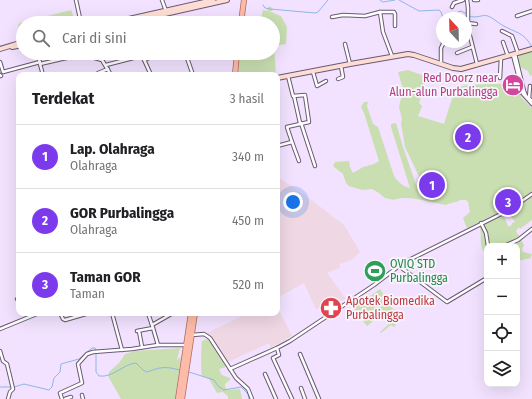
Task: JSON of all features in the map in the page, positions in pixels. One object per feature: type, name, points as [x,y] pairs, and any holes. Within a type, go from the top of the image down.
[{"type":"main road","points":[[242,16],[244,0]]},
{"type":"main road","points":[[234,72],[236,60]]},
{"type":"main road","points":[[178,399],[184,372],[191,316]]},
{"type":"main road","points":[[182,399],[186,345],[194,316]]},
{"type":"street","points":[[76,0],[79,16]]},
{"type":"street","points":[[162,0],[166,12]]},
{"type":"street","points":[[153,16],[213,0]]},
{"type":"street","points":[[146,16],[227,0]]},
{"type":"street","points":[[452,7],[454,3],[463,0]]},
{"type":"street","points":[[467,0],[467,12]]},
{"type":"street","points":[[517,16],[532,11]]},
{"type":"street","points":[[332,17],[343,15],[365,16],[380,12],[395,13],[395,26]]},
{"type":"street","points":[[380,12],[382,32],[392,56]]},
{"type":"street","points":[[472,24],[476,24]]},
{"type":"street","points":[[502,31],[512,36],[514,55],[521,82],[525,94],[532,100]]},
{"type":"street","points":[[503,42],[514,55]]},
{"type":"street","points":[[0,49],[16,44]]},
{"type":"street","points":[[345,44],[350,64]]},
{"type":"street","points":[[8,47],[16,46]]},
{"type":"street","points":[[441,48],[441,63]]},
{"type":"street","points":[[458,53],[472,48],[478,65]]},
{"type":"street","points":[[280,77],[392,56],[414,55],[457,69],[466,68],[531,49]]},
{"type":"street","points":[[500,78],[501,58]]},
{"type":"street","points":[[39,60],[42,72]]},
{"type":"street","points":[[0,62],[3,72],[56,60]]},
{"type":"street","points":[[102,60],[110,72]]},
{"type":"street","points":[[106,65],[122,60]]},
{"type":"street","points":[[144,60],[150,72]]},
{"type":"street","points":[[188,60],[192,72]]},
{"type":"street","points":[[338,79],[343,77],[342,66]]},
{"type":"street","points":[[100,72],[108,69]]},
{"type":"street","points":[[313,72],[317,86],[322,85],[326,81]]},
{"type":"street","points":[[288,76],[300,123],[315,166]]},
{"type":"street","points":[[521,82],[522,92],[532,104]]},
{"type":"street","points":[[529,98],[530,86]]},
{"type":"street","points":[[512,94],[522,92]]},
{"type":"street","points":[[294,96],[305,95],[310,122],[287,127],[299,161]]},
{"type":"street","points":[[280,145],[292,142]]},
{"type":"street","points":[[230,368],[277,348],[374,285],[399,266],[509,210],[532,194]]},
{"type":"street","points":[[481,223],[486,233],[488,243]]},
{"type":"street","points":[[511,243],[518,240],[532,229]]},
{"type":"street","points":[[399,266],[446,302],[485,279]]},
{"type":"street","points":[[0,329],[32,316]]},
{"type":"street","points":[[62,316],[65,320],[79,316]]},
{"type":"street","points":[[113,316],[122,350]]},
{"type":"street","points":[[149,316],[158,345]]},
{"type":"street","points":[[142,347],[138,332],[153,326],[168,316]]},
{"type":"street","points":[[189,335],[208,335],[236,378],[248,389],[252,399]]},
{"type":"street","points":[[62,399],[60,393],[82,384],[78,364],[87,354],[158,345],[186,345]]},
{"type":"street","points":[[277,348],[279,355],[273,358],[292,399]]},
{"type":"street","points":[[0,351],[3,361],[7,364],[14,389],[10,392],[7,398]]},
{"type":"street","points":[[300,354],[319,399]]},
{"type":"street","points":[[265,374],[276,399]]},
{"type":"street","points":[[301,388],[305,399]]},
{"type":"street","points":[[82,395],[83,399]]},
{"type":"street","points":[[65,399],[71,397]]},
{"type":"shaded area","points":[[280,179],[310,199],[344,225],[360,252],[351,260],[339,264],[340,268],[327,273],[346,299],[316,309],[304,283],[280,296]]},
{"type":"shaded area","points":[[280,312],[292,336],[271,348],[269,343],[228,362],[207,333],[240,317],[280,316]]},
{"type":"green space","points":[[270,6],[273,9],[272,11],[269,11],[281,16],[287,27],[286,44],[280,45],[280,16],[262,16],[263,10],[268,11],[267,8]]},
{"type":"green space","points":[[71,10],[73,16],[47,16]]},
{"type":"green space","points":[[532,51],[532,75],[530,76],[528,71],[520,67],[518,58],[520,55]]},
{"type":"green space","points":[[239,60],[275,60],[276,72],[238,72]]},
{"type":"green space","points":[[408,70],[427,77],[419,103],[422,106],[418,116],[444,124],[456,86],[504,84],[508,87],[518,86],[521,97],[532,108],[532,193],[512,207],[467,228],[463,218],[470,212],[468,202],[466,200],[460,200],[446,205],[412,198],[399,198],[394,200],[385,198],[372,189],[362,190],[349,186],[346,183],[343,174],[333,166],[335,162],[349,161],[353,173],[363,167],[379,161],[361,107],[364,102],[368,102],[367,106],[373,124],[378,127],[397,181],[410,188],[391,127],[391,124],[396,123],[420,196],[432,197],[433,194],[427,193],[405,147],[399,107],[403,89],[398,72]]},
{"type":"green space","points":[[532,195],[532,220],[520,229],[519,227],[516,231],[524,245],[522,249],[523,252],[532,254],[531,258],[520,260],[520,243],[484,243],[484,252],[482,249],[480,227],[503,214],[508,226],[511,226],[512,223],[515,222],[508,212]]},
{"type":"green space","points":[[380,289],[392,308],[395,310],[391,315],[396,325],[394,327],[391,325],[381,333],[380,332],[390,323],[386,318],[381,320],[378,317],[367,326],[353,308]]},
{"type":"green space","points":[[207,339],[226,367],[219,369],[222,375],[230,378],[230,380],[225,384],[225,387],[228,390],[240,389],[242,399],[228,399],[228,396],[223,392],[217,393],[209,379],[202,376],[202,341]]},
{"type":"green space","points":[[180,348],[177,360],[181,357],[175,399],[121,399],[108,376],[109,372],[119,363],[125,354],[135,351]]},
{"type":"waterway","points":[[263,5],[265,8],[270,9],[315,13],[318,12],[328,0]]},
{"type":"waterway","points":[[380,0],[383,2],[395,0]]},
{"type":"waterway","points":[[399,0],[419,11],[439,10],[441,12]]},
{"type":"waterway","points":[[458,12],[463,12]]},
{"type":"waterway","points":[[472,17],[490,17],[502,25],[519,33],[526,38],[532,47]]},
{"type":"waterway","points":[[0,387],[14,387],[24,384],[49,390],[52,387],[54,378],[60,372],[61,364],[79,359],[92,348],[96,349],[96,372],[99,376],[109,375],[136,363],[147,372],[163,368],[180,370]]},
{"type":"waterway","points":[[189,372],[214,380],[218,386],[224,390],[241,387],[248,394],[249,399]]},
{"type":"place","name":"Red Doorz near Alun-alun Purbalingga","points":[[513,85]]},
{"type":"place","name":"GOR Purbalingga","points":[[468,137]]},
{"type":"place","name":"Lap. Olahraga","points":[[432,185]]},
{"type":"place","name":"Taman GOR","points":[[508,202]]},
{"type":"place","name":"OVIQ STD Purbalingga","points":[[375,271]]},
{"type":"place","name":"Apotek Biomedika Purbalingga","points":[[331,308]]}]
